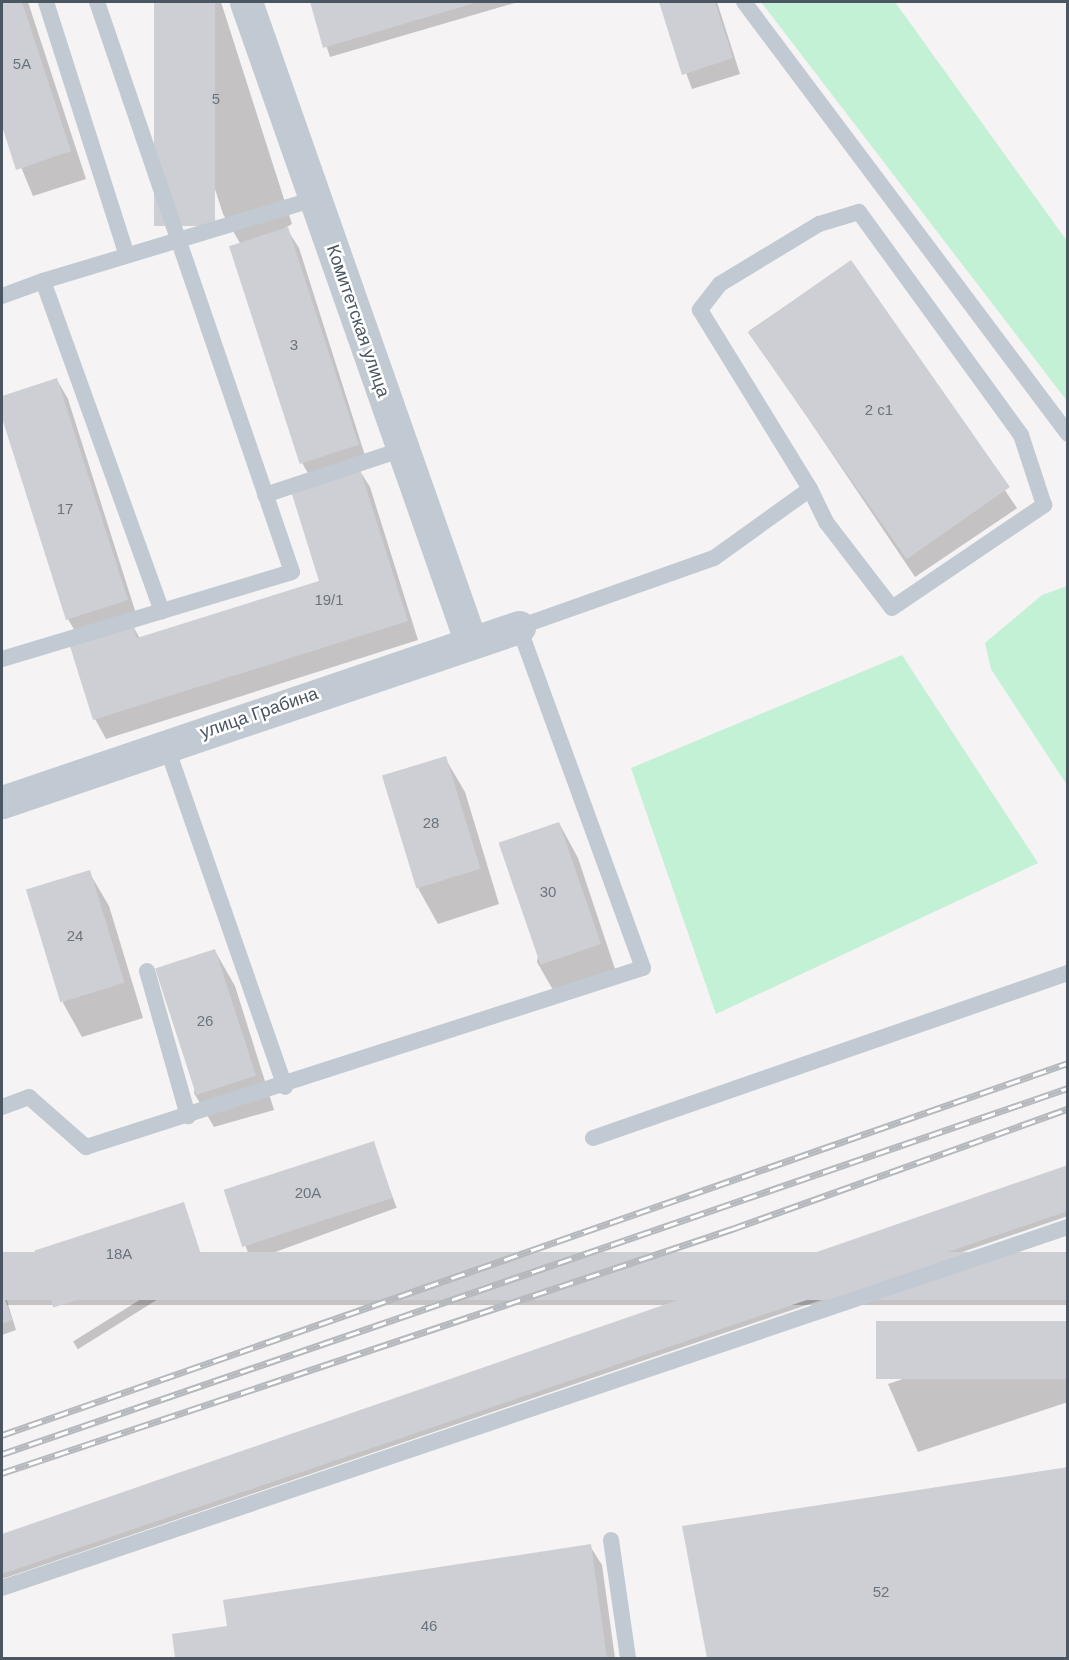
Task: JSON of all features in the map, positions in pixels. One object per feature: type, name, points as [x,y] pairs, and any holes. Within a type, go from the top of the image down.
[{"type":"street","name":"Комитетская улица","points":[[246,2],[470,640]]},
{"type":"street","name":"улица Грабина","points":[[2,802],[470,640],[519,627]]},
{"type":"lane","points":[[46,2],[126,253]]},
{"type":"lane","points":[[2,659],[292,572],[174,239],[97,2]]},
{"type":"lane","points":[[744,2],[1068,434]]},
{"type":"lane","points":[[2,296],[126,253],[314,199]]},
{"type":"lane","points":[[859,212],[1021,435],[1044,505],[892,608],[826,522],[810,489],[700,310],[730,278],[819,224],[859,212]]},
{"type":"lane","points":[[43,282],[162,611]]},
{"type":"lane","points":[[265,495],[403,449]]},
{"type":"lane","points":[[2,1107],[29,1097],[86,1148],[285,1086],[643,968],[519,627],[714,558],[810,489]]},
{"type":"lane","points":[[166,745],[285,1086]]},
{"type":"lane","points":[[147,971],[188,1116]]},
{"type":"lane","points":[[593,1138],[1068,973]]},
{"type":"lane","points":[[2,1588],[1068,1227]]},
{"type":"lane","points":[[611,1540],[628,1659]]},
{"type":"green space","points":[[761,2],[895,2],[1067,241],[1067,401]]},
{"type":"green space","points":[[1068,586],[1067,785],[991,669],[985,643],[1042,595]]},
{"type":"green space","points":[[902,655],[1038,863],[716,1014],[631,768]]},
{"type":"building","points":[[2,2],[22,2],[71,151],[16,170],[2,126]]},
{"type":"building","points":[[154,2],[215,2],[215,226],[154,226]]},
{"type":"building","points":[[310,2],[478,2],[323,48]]},
{"type":"building","points":[[659,2],[715,2],[733,58],[682,75]]},
{"type":"building","points":[[288,227],[359,445],[300,464],[229,246]]},
{"type":"building","points":[[851,260],[1010,487],[907,559],[748,332]]},
{"type":"building","points":[[57,378],[128,600],[66,620],[2,418],[2,396]]},
{"type":"building","points":[[359,466],[408,621],[93,720],[68,640],[131,620],[137,638],[319,581],[290,488]]},
{"type":"building","points":[[446,756],[480,869],[416,888],[382,776]]},
{"type":"building","points":[[559,822],[601,944],[540,965],[498,843]]},
{"type":"building","points":[[90,870],[124,983],[60,1002],[26,890]]},
{"type":"building","points":[[215,949],[256,1075],[196,1095],[155,968]]},
{"type":"building","points":[[374,1141],[393,1198],[242,1247],[224,1190]]},
{"type":"building","points":[[1068,1165],[1068,1211],[2,1574],[2,1534]]},
{"type":"building","points":[[184,1202],[203,1259],[53,1308],[35,1251]]},
{"type":"building","points":[[2,1252],[1068,1252],[1068,1300],[2,1300]]},
{"type":"building","points":[[2,1290],[12,1320],[2,1324]]},
{"type":"building","points":[[876,1321],[1068,1321],[1068,1379],[876,1379]]},
{"type":"building","points":[[1068,1467],[1068,1658],[707,1658],[682,1526]]},
{"type":"building","points":[[591,1544],[607,1658],[175,1658],[172,1634],[227,1626],[223,1600]]},
{"type":"railway","points":[[2,1435],[1068,1063]]},
{"type":"railway","points":[[2,1454],[1068,1088]]},
{"type":"railway","points":[[2,1473],[732,1229],[1068,1109]]}]
